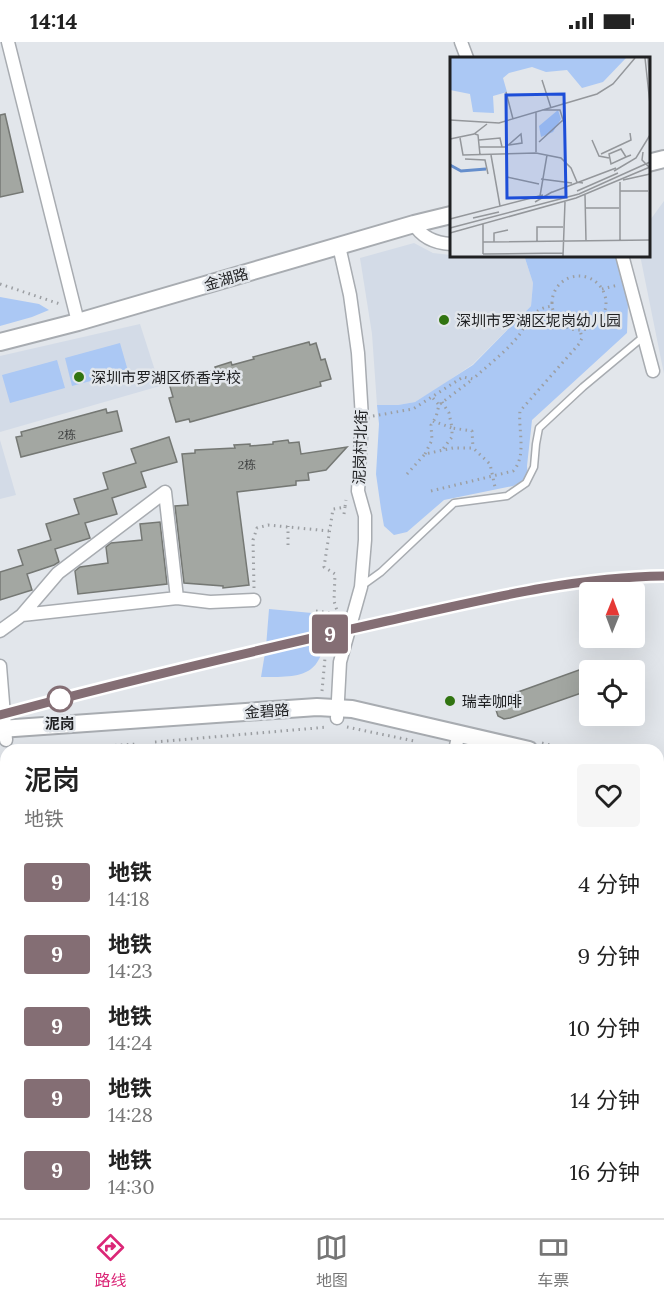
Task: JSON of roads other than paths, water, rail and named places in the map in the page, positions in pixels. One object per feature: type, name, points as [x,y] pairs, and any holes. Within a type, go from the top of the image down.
[{"type":"street","points":[[8,42],[78,322]]},
{"type":"street","points":[[461,42],[467,57]]},
{"type":"street","points":[[649,163],[664,159]]},
{"type":"street","name":"金湖路","points":[[0,342],[78,322],[450,215]]},
{"type":"street","points":[[414,224],[420,234],[440,243],[450,244]]},
{"type":"street","name":"泥岗村北街","points":[[336,720],[341,655],[361,586],[365,540],[365,516],[358,491],[362,409],[355,323],[339,246]]},
{"type":"street","points":[[622,256],[653,371]]},
{"type":"street","points":[[0,631],[22,615],[58,573],[165,492],[177,598]]},
{"type":"street","points":[[22,615],[177,598],[210,602],[254,600]]},
{"type":"street","points":[[0,666],[3,735]]},
{"type":"street","name":"金碧路","points":[[3,735],[285,719],[352,718],[475,744]]},
{"type":"lane","points":[[361,586],[381,572],[454,503],[507,496],[526,483],[534,467],[540,428],[584,387],[644,337]]},
{"type":"metro line","name":"9","points":[[0,715],[61,698],[325,635],[532,590],[640,576],[664,576]]},
{"type":"place","name":"深圳市罗湖区坭岗幼儿园","points":[[444,320]]},
{"type":"place","name":"深圳市罗湖区侨香学校","points":[[79,377]]},
{"type":"place","name":"泥岗","points":[[60,699]]},
{"type":"place","name":"瑞幸咖啡","points":[[450,701]]}]
